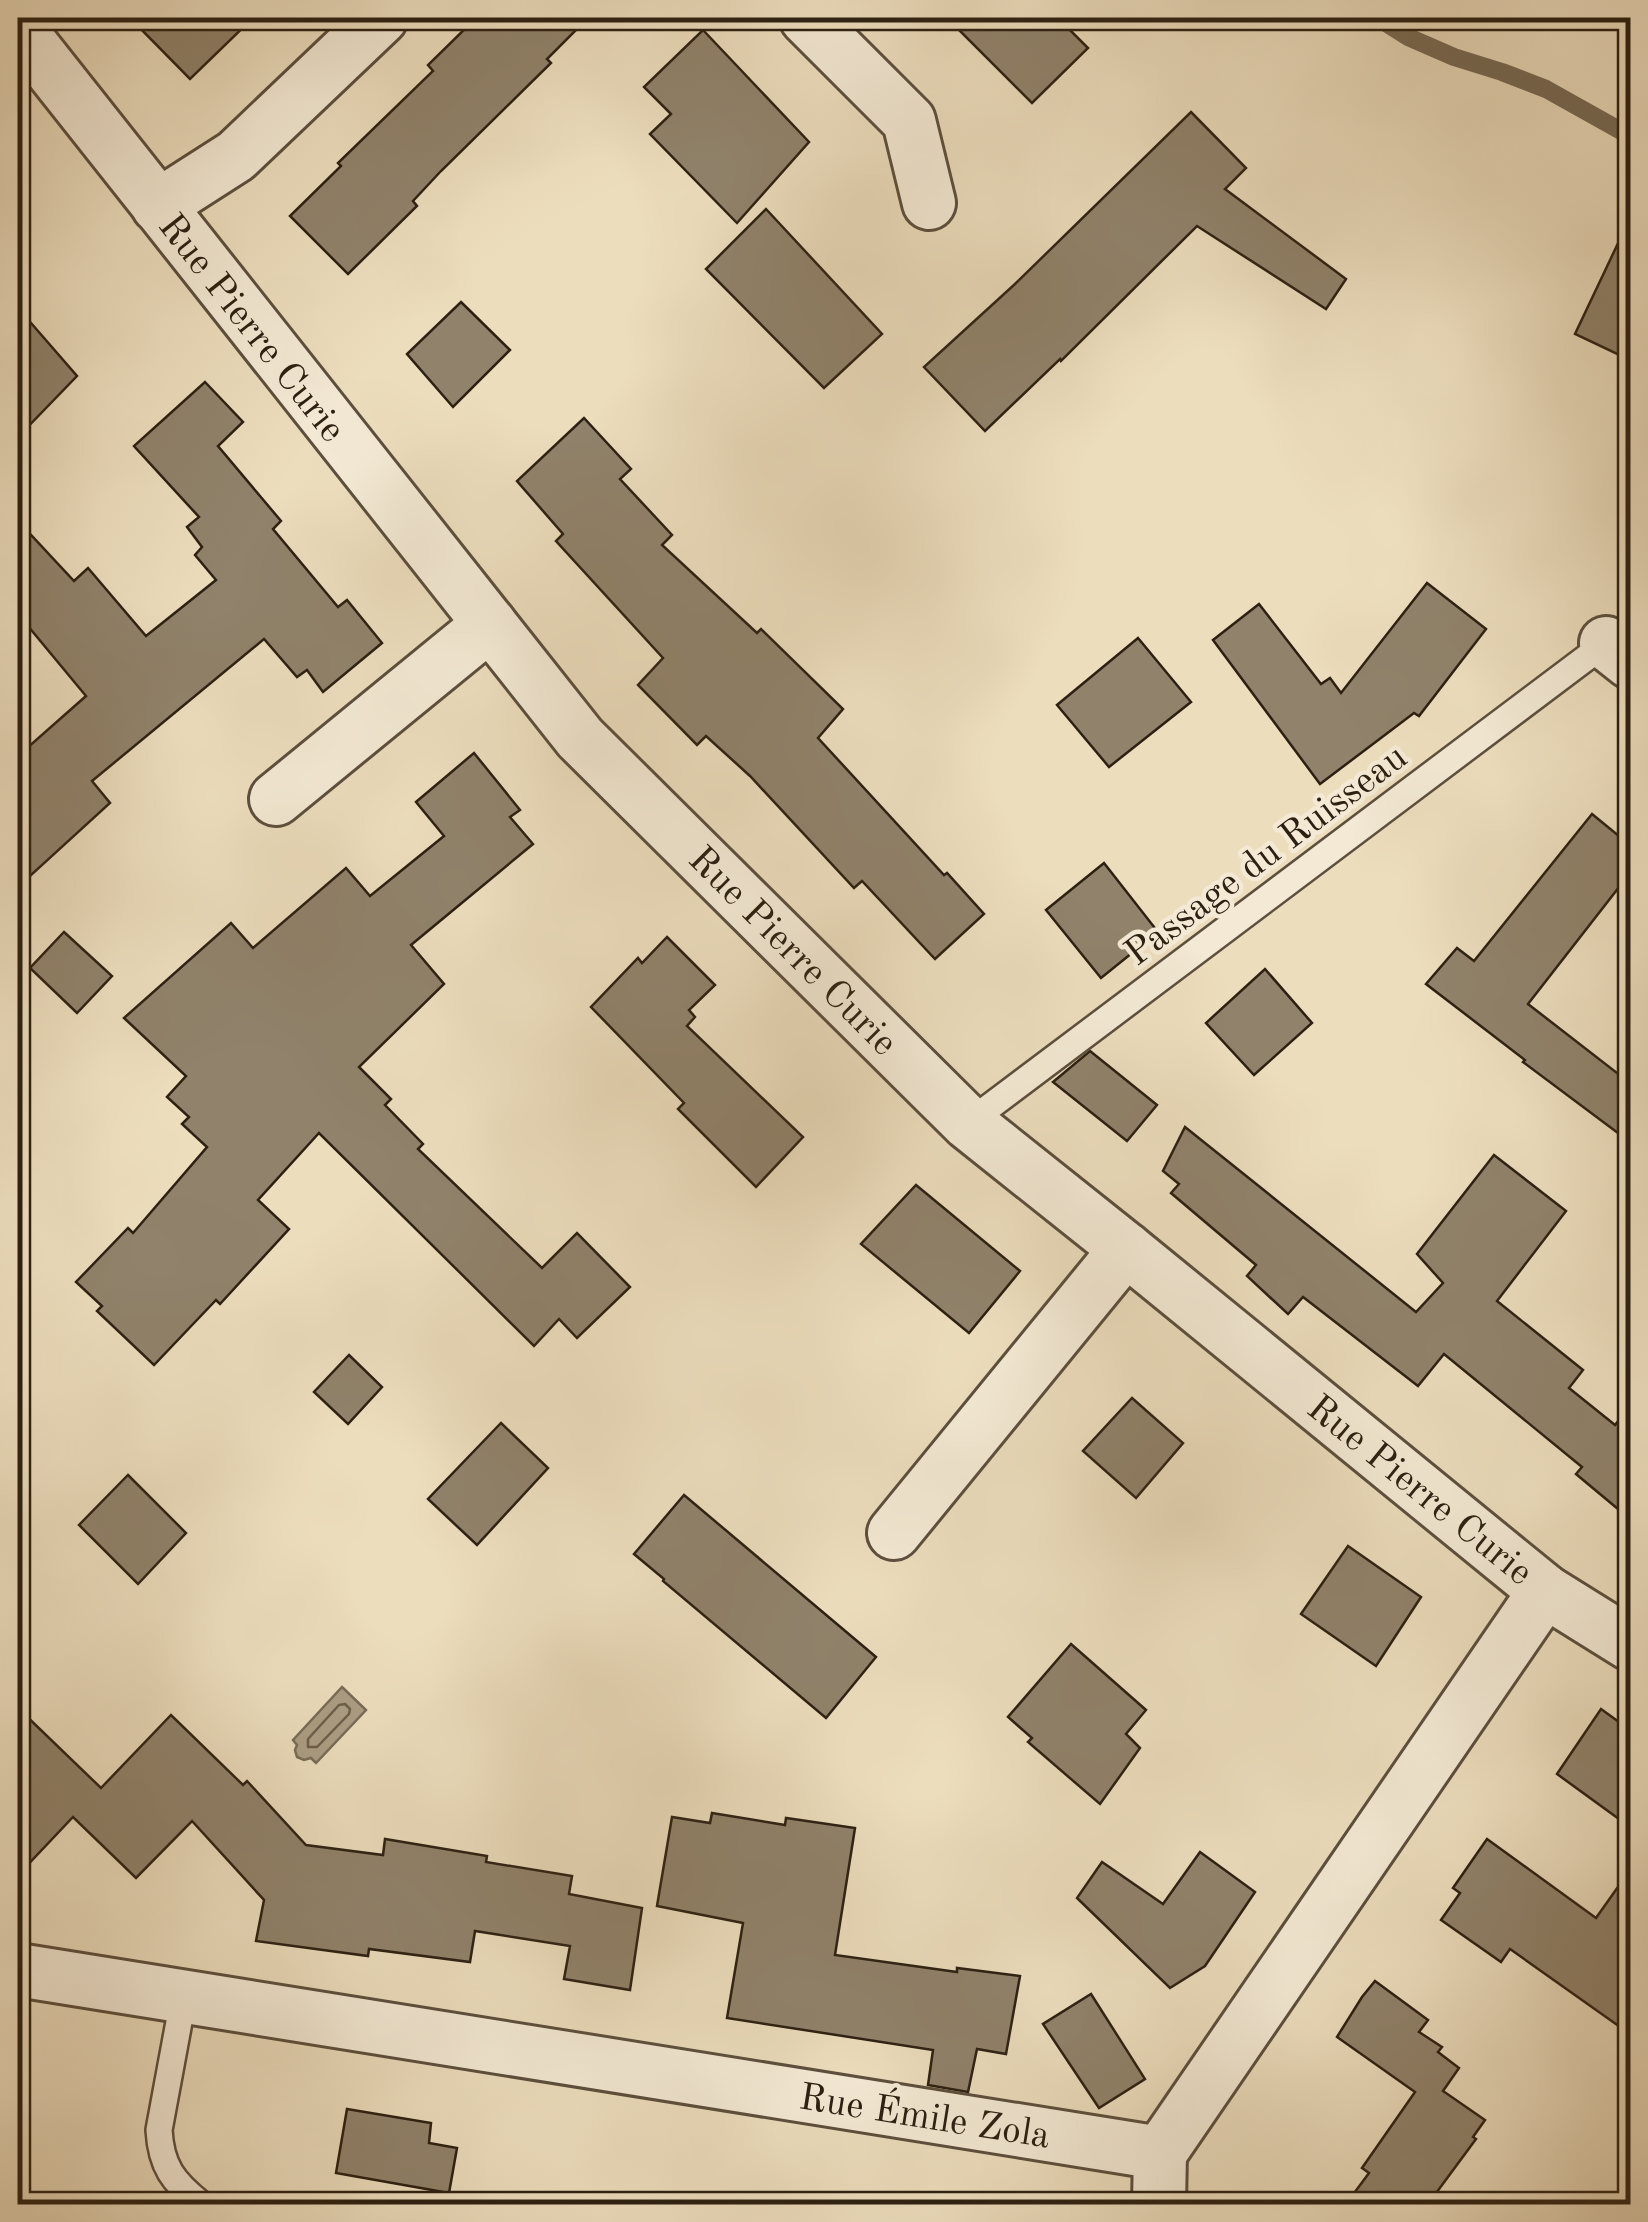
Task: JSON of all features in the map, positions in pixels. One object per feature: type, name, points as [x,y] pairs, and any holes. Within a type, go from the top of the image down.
[{"type":"street","points":[[158,206],[236,156],[381,18]]},
{"type":"street","points":[[806,18],[909,121],[930,203]]},
{"type":"street","name":"Rue Pierre Curie","points":[[18,28],[580,738],[968,1124],[1545,1590],[1630,1644]]},
{"type":"street","points":[[276,799],[490,624]]},
{"type":"street","points":[[894,1533],[1126,1249]]},
{"type":"street","points":[[1159,2204],[1160,2152],[1545,1590]]},
{"type":"street","name":"Rue Émile Zola","points":[[18,1970],[1160,2152]]},
{"type":"lane","name":"Passage du Ruisseau","points":[[968,1124],[1618,652]]},
{"type":"lane","points":[[184,1995],[159,2130],[160,2152],[182,2189],[200,2204]]},
{"type":"water","points":[[342,1687],[366,1710],[316,1763],[311,1758],[297,1757],[293,1740]]},
{"type":"building","points":[[130,18],[253,18],[190,79]]},
{"type":"building","points":[[476,18],[588,18],[547,59],[551,63],[413,201],[417,206],[348,274],[290,216],[341,166],[338,163],[433,71],[428,65]]},
{"type":"building","points":[[947,18],[1058,18],[1088,48],[1032,103]]},
{"type":"building","points":[[703,30],[809,142],[737,223],[650,134],[671,114],[644,87]]},
{"type":"building","points":[[1191,112],[1246,168],[1225,189],[1346,279],[1326,309],[1197,226],[985,431],[924,367]]},
{"type":"building","points":[[766,209],[882,334],[824,388],[706,269]]},
{"type":"building","points":[[1630,218],[1630,360],[1575,334]]},
{"type":"building","points":[[461,302],[510,350],[453,407],[407,354]]},
{"type":"building","points":[[18,308],[77,376],[18,437]]},
{"type":"building","points":[[205,382],[243,422],[218,446],[281,521],[273,529],[338,607],[347,600],[382,643],[323,692],[307,670],[297,677],[264,639],[92,781],[110,803],[18,887],[18,756],[86,696],[18,614],[18,521],[74,581],[88,568],[146,636],[216,580],[195,555],[202,547],[187,527],[199,517],[134,446]]},
{"type":"building","points":[[584,418],[631,469],[620,479],[672,535],[662,545],[757,633],[761,629],[843,709],[818,738],[984,914],[935,959],[862,881],[854,888],[750,776],[706,736],[697,745],[638,685],[663,658],[556,541],[563,534],[517,481]]},
{"type":"building","points":[[1427,583],[1486,629],[1419,716],[1414,713],[1320,784],[1213,640],[1259,604],[1321,684],[1330,678],[1341,693]]},
{"type":"building","points":[[1138,638],[1191,702],[1109,767],[1057,705]]},
{"type":"building","points":[[474,753],[520,810],[510,817],[533,844],[411,945],[444,984],[359,1067],[391,1099],[385,1105],[423,1144],[418,1149],[542,1268],[577,1233],[630,1287],[577,1338],[559,1319],[534,1346],[319,1133],[258,1200],[289,1229],[220,1304],[216,1300],[154,1365],[97,1311],[102,1306],[76,1282],[128,1228],[133,1233],[207,1147],[182,1124],[189,1117],[167,1097],[186,1076],[124,1018],[231,923],[253,948],[346,868],[370,896],[444,836],[416,802]]},
{"type":"building","points":[[1592,814],[1630,845],[1630,873],[1528,1004],[1630,1083],[1630,1142],[1426,984],[1457,948],[1474,961]]},
{"type":"building","points":[[1104,863],[1158,932],[1101,978],[1046,910]]},
{"type":"building","points":[[64,932],[112,976],[77,1013],[30,968]]},
{"type":"building","points":[[667,937],[715,985],[689,1010],[695,1017],[687,1026],[803,1137],[756,1187],[678,1109],[684,1103],[591,1007],[638,958],[642,963]]},
{"type":"building","points":[[1265,969],[1312,1023],[1254,1075],[1206,1023]]},
{"type":"building","points":[[1090,1051],[1157,1105],[1127,1141],[1053,1082]]},
{"type":"building","points":[[1185,1127],[1416,1312],[1443,1283],[1417,1254],[1494,1155],[1566,1211],[1497,1301],[1583,1370],[1569,1388],[1615,1425],[1630,1406],[1630,1519],[1576,1474],[1582,1467],[1444,1354],[1418,1386],[1303,1297],[1288,1314],[1247,1276],[1256,1265],[1171,1193],[1179,1184],[1163,1171]]},
{"type":"building","points":[[916,1185],[1020,1271],[969,1333],[861,1244]]},
{"type":"building","points":[[349,1355],[382,1387],[348,1424],[314,1392]]},
{"type":"building","points":[[1132,1398],[1183,1443],[1136,1498],[1083,1451]]},
{"type":"building","points":[[501,1423],[548,1468],[477,1545],[428,1499]]},
{"type":"building","points":[[128,1475],[186,1533],[138,1584],[79,1525]]},
{"type":"building","points":[[684,1495],[876,1657],[826,1718],[634,1554]]},
{"type":"building","points":[[1348,1546],[1421,1597],[1376,1666],[1301,1614]]},
{"type":"building","points":[[1071,1644],[1146,1710],[1126,1734],[1140,1748],[1100,1804],[1028,1742],[1032,1738],[1008,1717]]},
{"type":"building","points":[[18,1708],[101,1788],[171,1715],[243,1785],[247,1781],[306,1845],[383,1855],[385,1839],[487,1856],[486,1862],[572,1876],[569,1894],[642,1908],[630,1990],[564,1979],[570,1946],[475,1931],[470,1962],[369,1949],[368,1956],[256,1941],[264,1900],[192,1821],[136,1878],[73,1817],[18,1875]]},
{"type":"building","points":[[1601,1709],[1630,1730],[1630,1827],[1557,1774]]},
{"type":"building","points":[[712,1813],[785,1825],[786,1818],[855,1828],[835,1955],[957,1972],[957,1968],[1020,1976],[1006,2054],[977,2049],[968,2092],[928,2085],[933,2050],[727,2018],[743,1923],[657,1906],[672,1817],[710,1823]]},
{"type":"building","points":[[1487,1839],[1596,1918],[1630,1870],[1630,2034],[1510,1949],[1501,1962],[1441,1920],[1460,1893],[1453,1888]]},
{"type":"building","points":[[1200,1852],[1255,1892],[1205,1966],[1170,1988],[1077,1898],[1102,1862],[1163,1904]]},
{"type":"building","points":[[1375,1981],[1428,2020],[1419,2032],[1442,2047],[1438,2052],[1459,2068],[1443,2091],[1485,2120],[1473,2137],[1476,2139],[1428,2204],[1346,2204],[1369,2173],[1362,2168],[1415,2092],[1337,2037]]},
{"type":"building","points":[[1091,1994],[1145,2079],[1099,2108],[1043,2024]]},
{"type":"building","points":[[347,2109],[431,2123],[429,2143],[457,2148],[449,2193],[336,2173]]},
{"type":"waterway","points":[[1378,18],[1408,37],[1454,57],[1546,89],[1630,136]]}]
